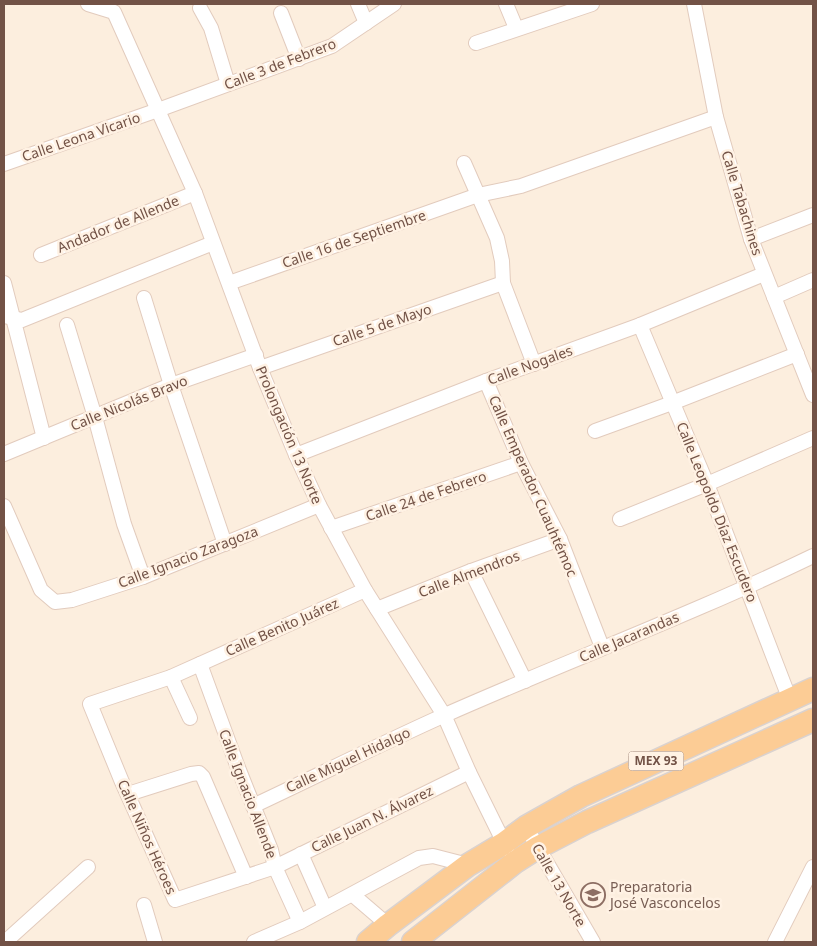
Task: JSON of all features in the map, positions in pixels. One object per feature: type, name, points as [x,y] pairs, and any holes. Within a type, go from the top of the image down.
[{"type":"main road","name":"MEX 93","points":[[413,942],[509,853],[526,827],[581,796],[813,690]]},
{"type":"main road","name":"MEX 93","points":[[368,942],[468,865],[509,853],[537,848],[587,822],[813,720]]},
{"type":"street","name":"Prolongación 13 Norte","points":[[88,4],[113,8],[195,193],[258,361],[296,455],[319,505],[365,590],[444,715],[469,772],[509,853]]},
{"type":"street","points":[[358,4],[366,23]]},
{"type":"street","name":"Calle 3 de Febrero","points":[[158,110],[332,46],[394,4]]},
{"type":"street","points":[[506,4],[516,28]]},
{"type":"street","points":[[476,43],[592,4]]},
{"type":"street","name":"Calle Tabachines","points":[[694,4],[716,117],[751,239],[813,395]]},
{"type":"street","points":[[200,8],[211,28],[228,84]]},
{"type":"street","points":[[281,13],[299,59]]},
{"type":"street","name":"Calle Leona Vicario","points":[[4,164],[158,110]]},
{"type":"street","name":"Calle 16 de Septiembre","points":[[229,283],[478,195],[521,186],[716,117]]},
{"type":"street","points":[[464,162],[496,238],[502,261],[503,283],[534,364]]},
{"type":"street","name":"Andador de Allende","points":[[41,255],[195,193]]},
{"type":"street","points":[[751,239],[813,215]]},
{"type":"street","points":[[8,317],[22,320],[213,243]]},
{"type":"street","name":"Calle Nogales","points":[[296,455],[486,381],[640,325],[764,274]]},
{"type":"street","points":[[774,296],[813,280]]},
{"type":"street","name":"Calle 5 de Mayo","points":[[258,361],[503,283]]},
{"type":"street","points":[[4,284],[8,317],[44,438]]},
{"type":"street","points":[[144,298],[171,386],[225,544]]},
{"type":"street","points":[[67,325],[95,417],[124,524],[143,577]]},
{"type":"street","name":"Calle Leopoldo Díaz Escudero","points":[[640,325],[707,484],[790,700]]},
{"type":"street","points":[[595,431],[797,354]]},
{"type":"street","name":"Calle Nicolás Bravo","points":[[4,454],[171,386],[258,361]]},
{"type":"street","name":"Calle Emperador Cuauhtémoc","points":[[486,381],[521,463],[560,539],[602,647]]},
{"type":"street","points":[[620,519],[813,438]]},
{"type":"street","name":"Calle 24 de Febrero","points":[[331,528],[521,463]]},
{"type":"street","name":"Calle Ignacio Zaragoza","points":[[5,511],[41,590],[55,602],[72,600],[143,577],[319,505]]},
{"type":"street","name":"Calle Almendros","points":[[377,610],[471,571],[560,539]]},
{"type":"street","name":"Calle Jacarandas","points":[[444,715],[602,647],[748,588],[813,556]]},
{"type":"street","points":[[471,571],[524,681]]},
{"type":"street","name":"Calle Benito Juárez","points":[[90,704],[171,677],[365,590]]},
{"type":"street","name":"Calle Ignacio Allende","points":[[200,664],[271,850],[275,867],[300,922]]},
{"type":"street","points":[[171,677],[190,718]]},
{"type":"street","name":"Calle Niños Héroes","points":[[90,704],[176,900],[275,867]]},
{"type":"street","name":"Calle Miguel Hidalgo","points":[[253,806],[444,715]]},
{"type":"street","name":"Calle Juan N. Álvarez","points":[[275,867],[469,772]]},
{"type":"street","points":[[128,794],[191,774],[199,774],[203,777],[246,877]]},
{"type":"street","name":"Calle 13 Norte","points":[[526,827],[593,942]]},
{"type":"street","points":[[301,854],[325,908]]},
{"type":"street","points":[[254,942],[300,922],[419,858],[434,856],[468,865]]},
{"type":"street","points":[[5,942],[88,867]]},
{"type":"street","points":[[775,942],[813,867]]},
{"type":"street","points":[[353,895],[388,925]]},
{"type":"street","points":[[144,905],[155,942]]},
{"type":"place","name":"Preparatoria José Vasconcelos","points":[[593,895]]}]
